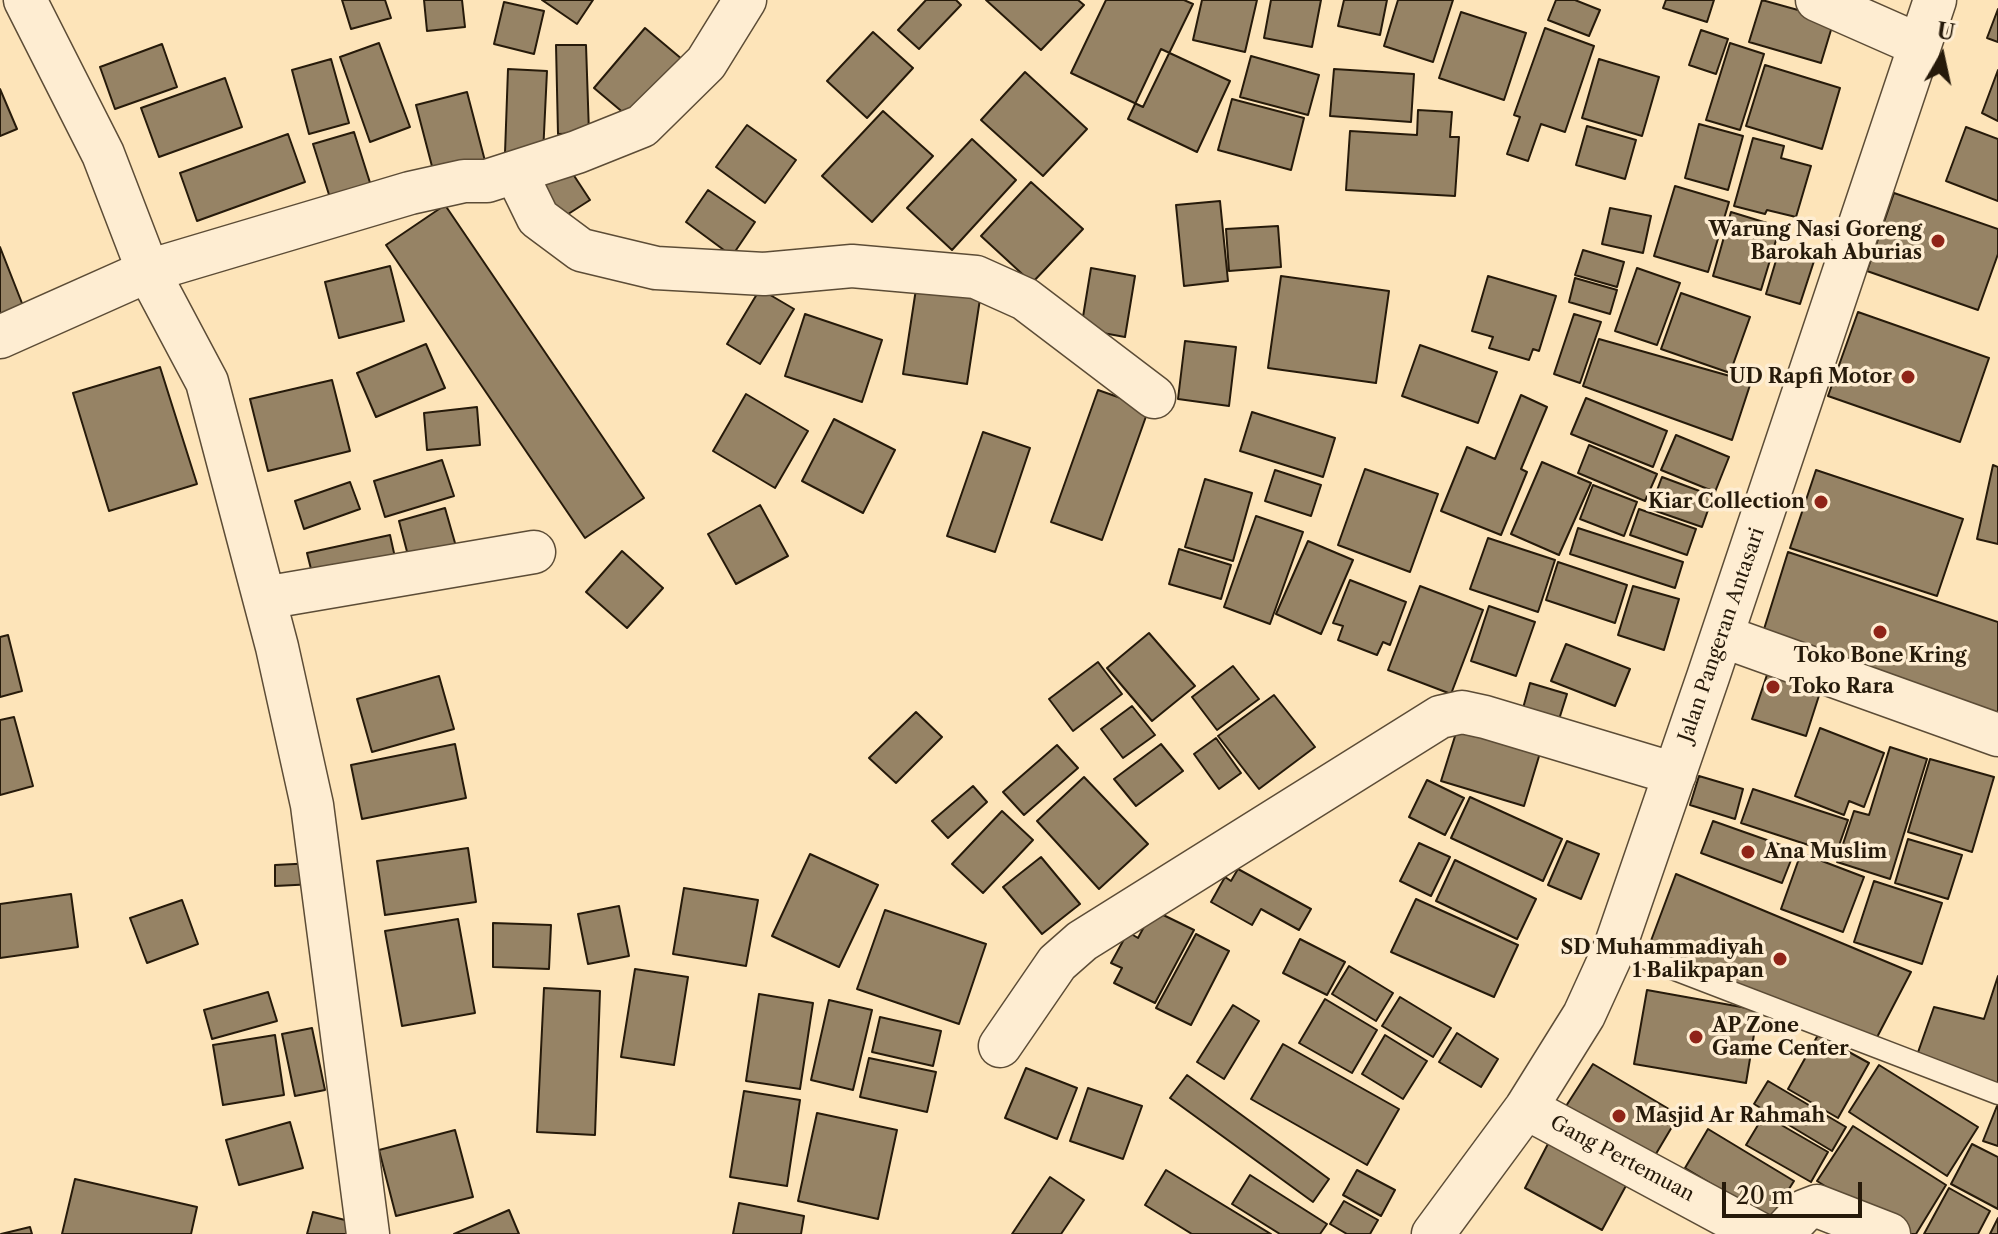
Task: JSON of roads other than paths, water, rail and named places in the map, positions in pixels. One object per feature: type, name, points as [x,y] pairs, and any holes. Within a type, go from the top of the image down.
[{"type":"street","points":[[25,0],[103,154],[148,271],[207,382],[264,598],[312,805],[368,1234]]},
{"type":"street","points":[[0,337],[148,271],[410,193],[464,181],[487,181],[516,173],[642,126],[706,63],[745,0]]},
{"type":"street","points":[[1817,0],[1919,45]]},
{"type":"street","name":"Jalan Pangeran Antasari","points":[[1433,1234],[1526,1108],[1584,1015],[1615,947],[1935,0]]},
{"type":"street","points":[[516,173],[538,218],[581,250],[656,268],[764,274],[852,266],[976,277],[1025,299],[1154,397]]},
{"type":"street","points":[[264,598],[534,552]]},
{"type":"street","points":[[1722,636],[1998,735]]},
{"type":"street","points":[[1000,1046],[1057,963],[1082,941],[1440,717],[1462,712],[1485,717],[1675,774]]},
{"type":"street","name":"Gang Pertemuan","points":[[1526,1108],[1760,1234]]},
{"type":"street","points":[[1782,1234],[1804,1211],[1817,1206],[1889,1234]]},
{"type":"lane","points":[[1615,947],[1998,1094]]},
{"type":"place","name":"Warung Nasi Goreng Barokah Aburias","points":[[1938,241]]},
{"type":"place","name":"UD Rapfi Motor","points":[[1908,377]]},
{"type":"place","name":"Kiar Collection","points":[[1821,502]]},
{"type":"place","name":"Toko Bone Kring","points":[[1880,632]]},
{"type":"place","name":"Toko Rara","points":[[1773,687]]},
{"type":"place","name":"Ana Muslim","points":[[1748,852]]},
{"type":"place","name":"SD Muhammadiyah 1 Balikpapan","points":[[1780,959]]},
{"type":"place","name":"AP Zone Game Center","points":[[1696,1037]]},
{"type":"place","name":"Masjid Ar Rahmah","points":[[1619,1116]]}]
